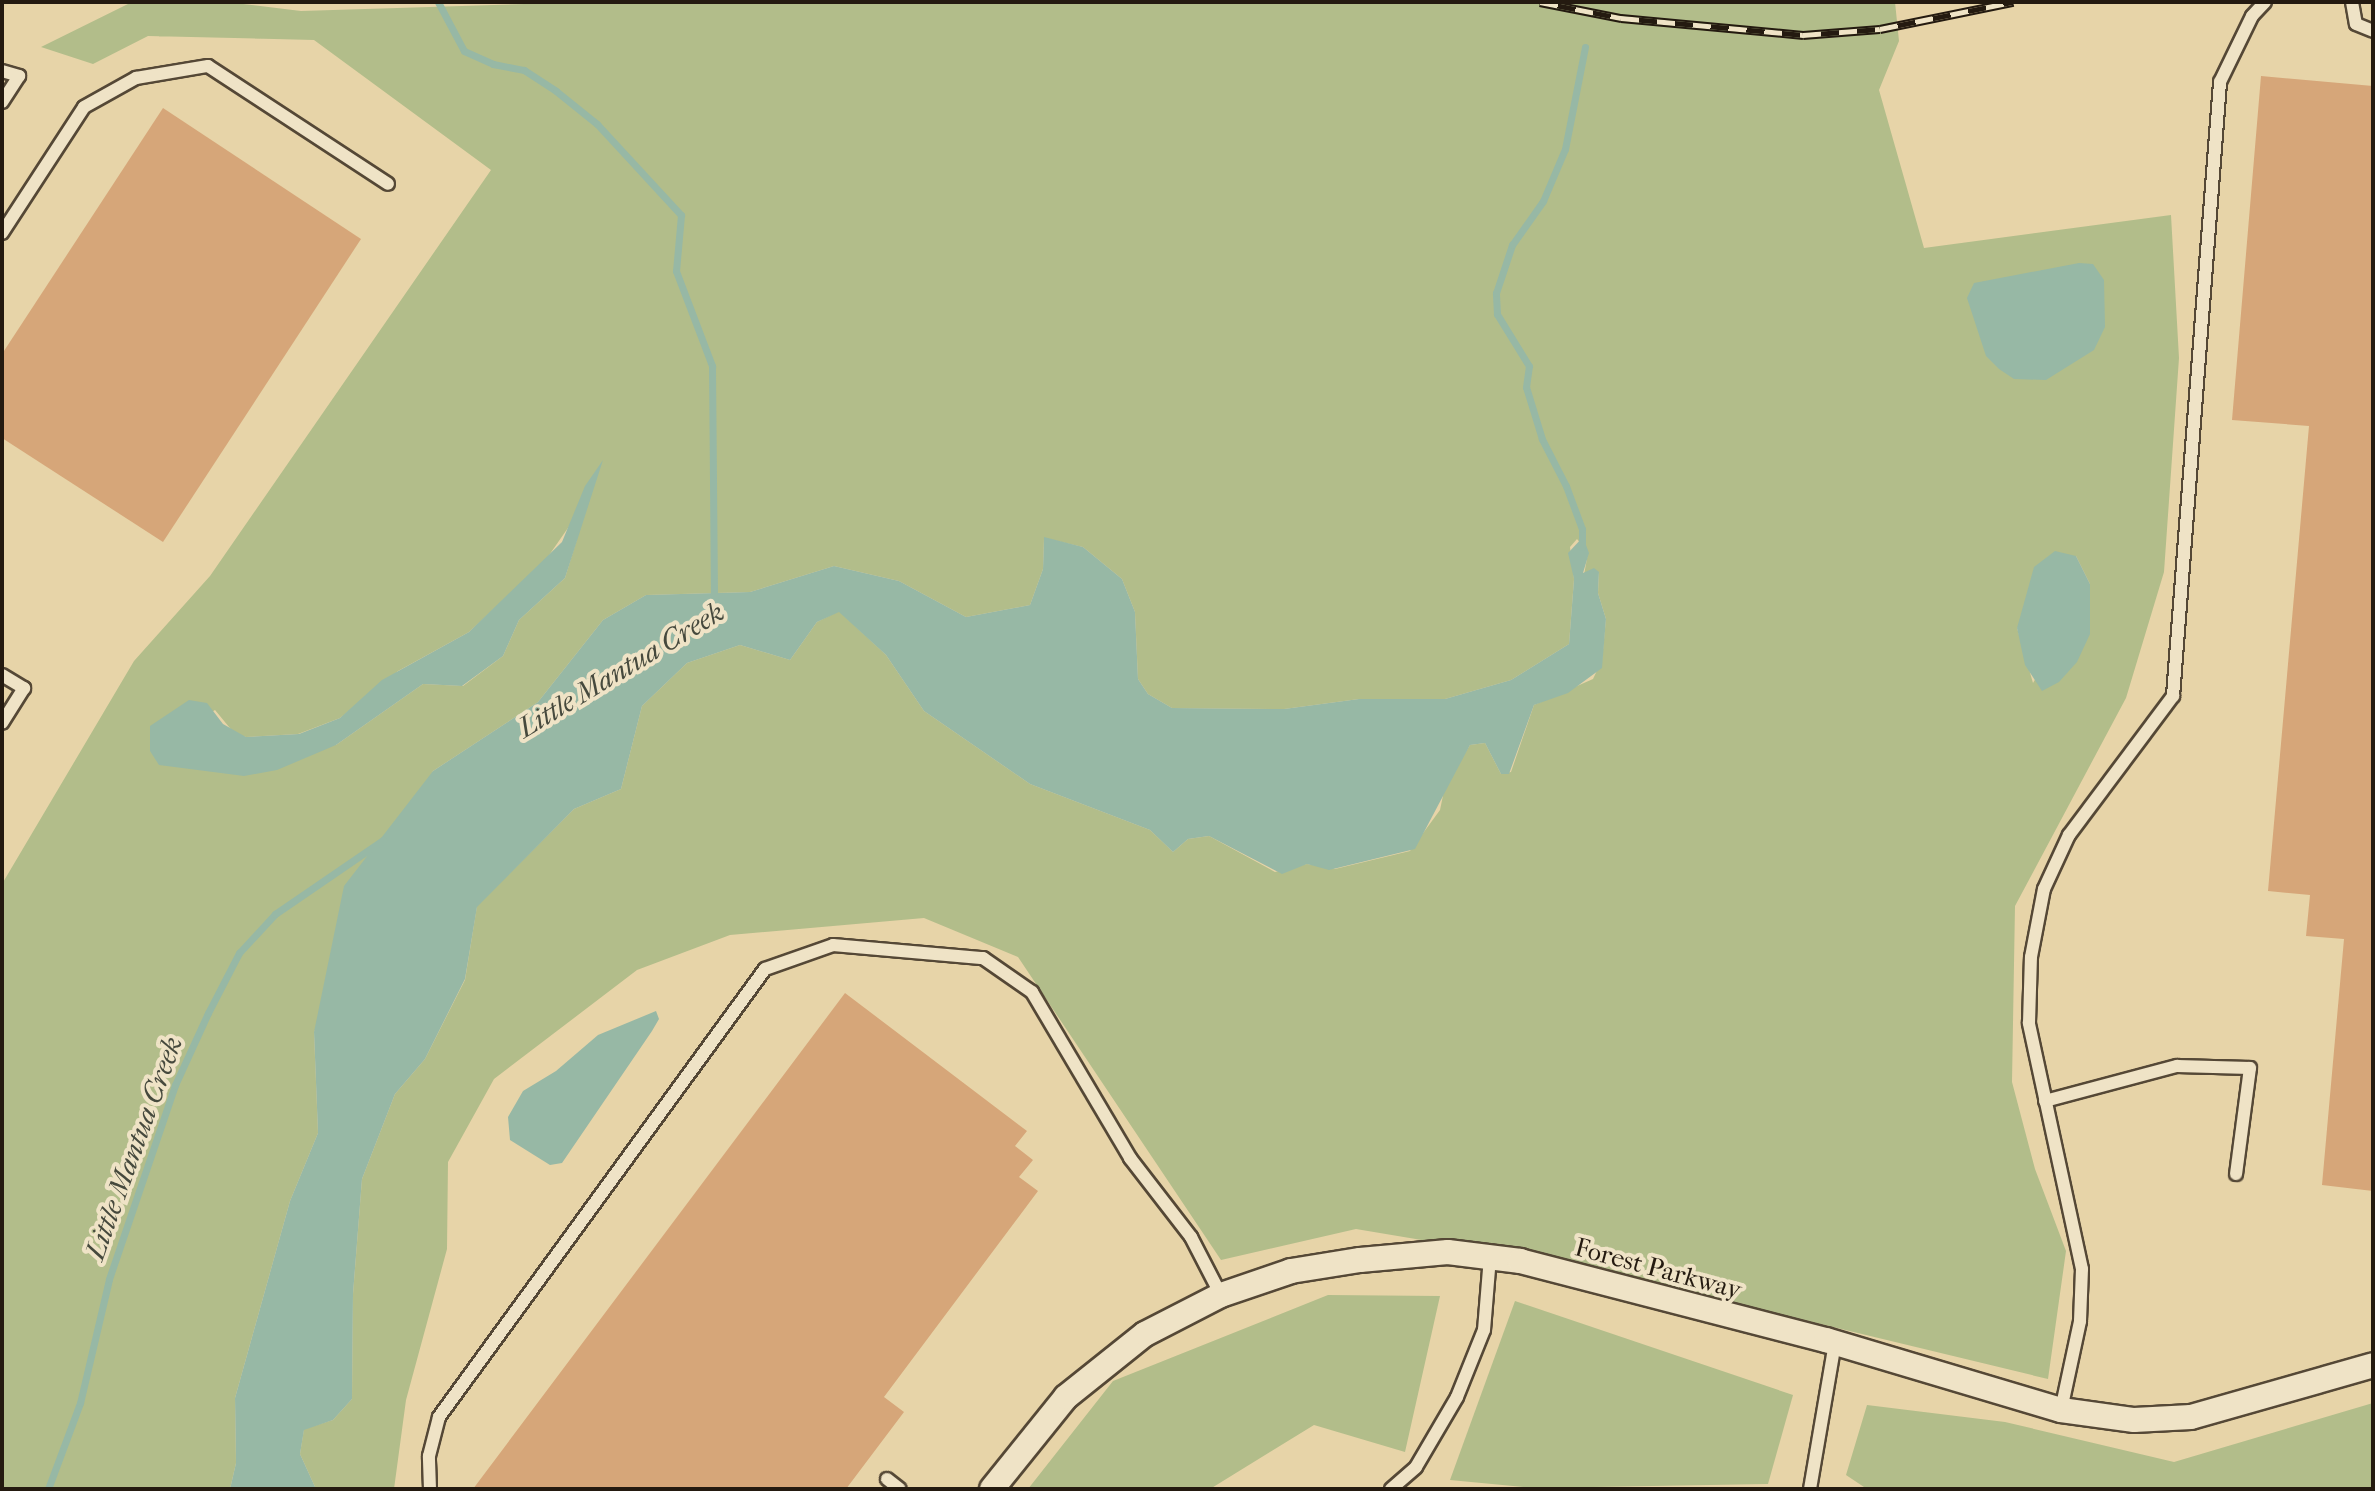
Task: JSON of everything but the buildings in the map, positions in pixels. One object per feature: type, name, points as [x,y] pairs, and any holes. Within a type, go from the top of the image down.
[{"type":"street","name":"Forest Parkway","points":[[992,1489],[1038,1427],[1098,1369],[1145,1334],[1221,1295],[1291,1271],[1360,1260],[1448,1252],[1490,1257],[1835,1343],[2061,1410],[2134,1420],[2191,1417],[2373,1365]]},
{"type":"lane","points":[[2061,1410],[2080,1321],[2082,1269],[2029,1023],[2031,957],[2044,889],[2069,835],[2173,696],[2220,82],[2252,16],[2265,2]]},
{"type":"lane","points":[[2352,2],[2356,24],[2373,31]]},
{"type":"lane","points":[[2,233],[84,107],[136,78],[208,66],[388,184]]},
{"type":"lane","points":[[2,71],[19,76],[2,102]]},
{"type":"lane","points":[[2,675],[24,688],[2,723]]},
{"type":"lane","points":[[430,1489],[429,1456],[439,1417],[765,969],[833,945],[983,958],[1032,992],[1130,1158],[1191,1237],[1221,1295]]},
{"type":"lane","points":[[2045,1101],[2177,1066],[2250,1068],[2236,1174]]},
{"type":"lane","points":[[1391,1489],[1416,1467],[1457,1397],[1484,1330],[1490,1257]]},
{"type":"lane","points":[[1810,1489],[1835,1343]]},
{"type":"lane","points":[[887,1479],[900,1489]]},
{"type":"green space","points":[[132,2],[226,2],[301,11],[591,2],[1895,2],[1899,41],[1879,90],[1924,248],[2171,215],[2179,358],[2164,572],[2126,698],[2015,906],[2012,1082],[2035,1169],[2066,1251],[2048,1379],[1588,1268],[1356,1229],[1221,1260],[1018,957],[924,918],[730,935],[637,970],[494,1079],[448,1162],[447,1249],[406,1400],[394,1489],[316,1489],[300,1454],[304,1429],[333,1420],[352,1399],[353,1294],[362,1179],[395,1094],[425,1059],[465,980],[477,906],[574,809],[621,789],[642,706],[687,663],[740,645],[790,660],[817,622],[839,611],[886,655],[924,711],[1030,784],[1150,830],[1173,852],[1188,839],[1209,836],[1275,872],[1307,864],[1335,869],[1410,851],[1440,810],[1445,786],[1470,745],[1485,743],[1501,774],[1511,772],[1534,705],[1593,679],[1602,660],[1606,619],[1598,593],[1599,572],[1584,575],[1588,553],[1577,539],[1570,547],[1574,579],[1569,644],[1511,680],[1445,699],[1359,699],[1284,709],[1172,708],[1148,694],[1138,679],[1135,612],[1122,579],[1083,547],[1044,538],[1043,569],[1030,605],[966,617],[899,581],[834,566],[750,592],[646,595],[603,620],[538,702],[433,771],[314,1032],[318,1133],[290,1201],[235,1398],[236,1463],[230,1489],[2,1489],[2,884],[134,661],[210,576],[491,170],[314,40],[148,36],[93,64],[41,47]],"holes":[[[570,525],[577,539],[565,578],[519,620],[503,656],[463,686],[423,684],[336,745],[150,751],[215,710],[234,733],[246,737],[298,734],[340,718],[398,671],[469,632],[545,561]],[[2076,556],[2090,584],[2033,683],[2017,628]]]},
{"type":"green space","points":[[1328,1295],[1440,1296],[1405,1452],[1314,1425],[1210,1489],[1028,1489],[1113,1381]]},
{"type":"green space","points":[[1515,1301],[1793,1395],[1768,1484],[1535,1488],[1450,1480]]},
{"type":"green space","points":[[2373,1403],[2373,1489],[1867,1489],[1846,1475],[1867,1405],[2005,1422],[2174,1462]]},
{"type":"water","points":[[2079,263],[2093,264],[2104,280],[2105,327],[2094,350],[2046,380],[2014,379],[1986,356],[1967,298],[1974,283]]},
{"type":"water","points":[[603,460],[565,578],[519,620],[503,656],[462,686],[423,684],[336,745],[277,770],[244,776],[159,765],[150,751],[150,726],[189,700],[207,703],[223,724],[246,737],[299,734],[340,718],[382,680],[469,632],[562,542],[585,486]]},
{"type":"water","points":[[1044,537],[1083,547],[1122,579],[1135,612],[1138,679],[1148,694],[1172,708],[1284,709],[1359,699],[1445,699],[1511,680],[1569,644],[1574,579],[1568,553],[1583,537],[1589,553],[1583,573],[1594,568],[1599,572],[1598,593],[1606,619],[1602,668],[1568,693],[1534,705],[1509,774],[1501,774],[1485,743],[1470,745],[1415,849],[1329,870],[1307,864],[1282,874],[1209,836],[1188,839],[1173,852],[1150,830],[1030,784],[924,711],[886,655],[839,612],[817,622],[790,660],[740,645],[687,663],[642,706],[621,789],[574,809],[477,907],[465,979],[425,1059],[395,1094],[362,1179],[353,1294],[352,1399],[333,1420],[304,1430],[300,1454],[316,1489],[230,1489],[236,1463],[235,1398],[290,1201],[318,1133],[314,1032],[344,886],[433,771],[538,702],[603,620],[646,595],[750,592],[834,566],[899,581],[966,617],[1030,605],[1043,569]]},
{"type":"water","points":[[2055,551],[2076,556],[2090,584],[2090,634],[2077,662],[2059,682],[2042,691],[2025,665],[2017,628],[2034,567]]},
{"type":"water","points":[[656,1011],[659,1019],[652,1031],[562,1163],[550,1165],[510,1140],[508,1117],[523,1091],[556,1071],[598,1035]]},
{"type":"waterway","points":[[438,2],[464,51],[493,64],[524,70],[556,91],[597,124],[681,215],[676,271],[712,366],[714,601]]},
{"type":"waterway","name":"Little Mantua Creek","points":[[1582,547],[1582,529],[1566,486],[1542,439],[1526,387],[1529,366],[1497,314],[1496,293],[1512,245],[1543,201],[1565,149],[1585,47]]},
{"type":"waterway","name":"Little Mantua Creek","points":[[48,1489],[80,1403],[109,1279],[175,1085],[208,1013],[239,953],[275,914],[383,840]]},
{"type":"railway","points":[[1540,2],[1621,18],[1803,35],[1880,29],[2013,2]]}]
